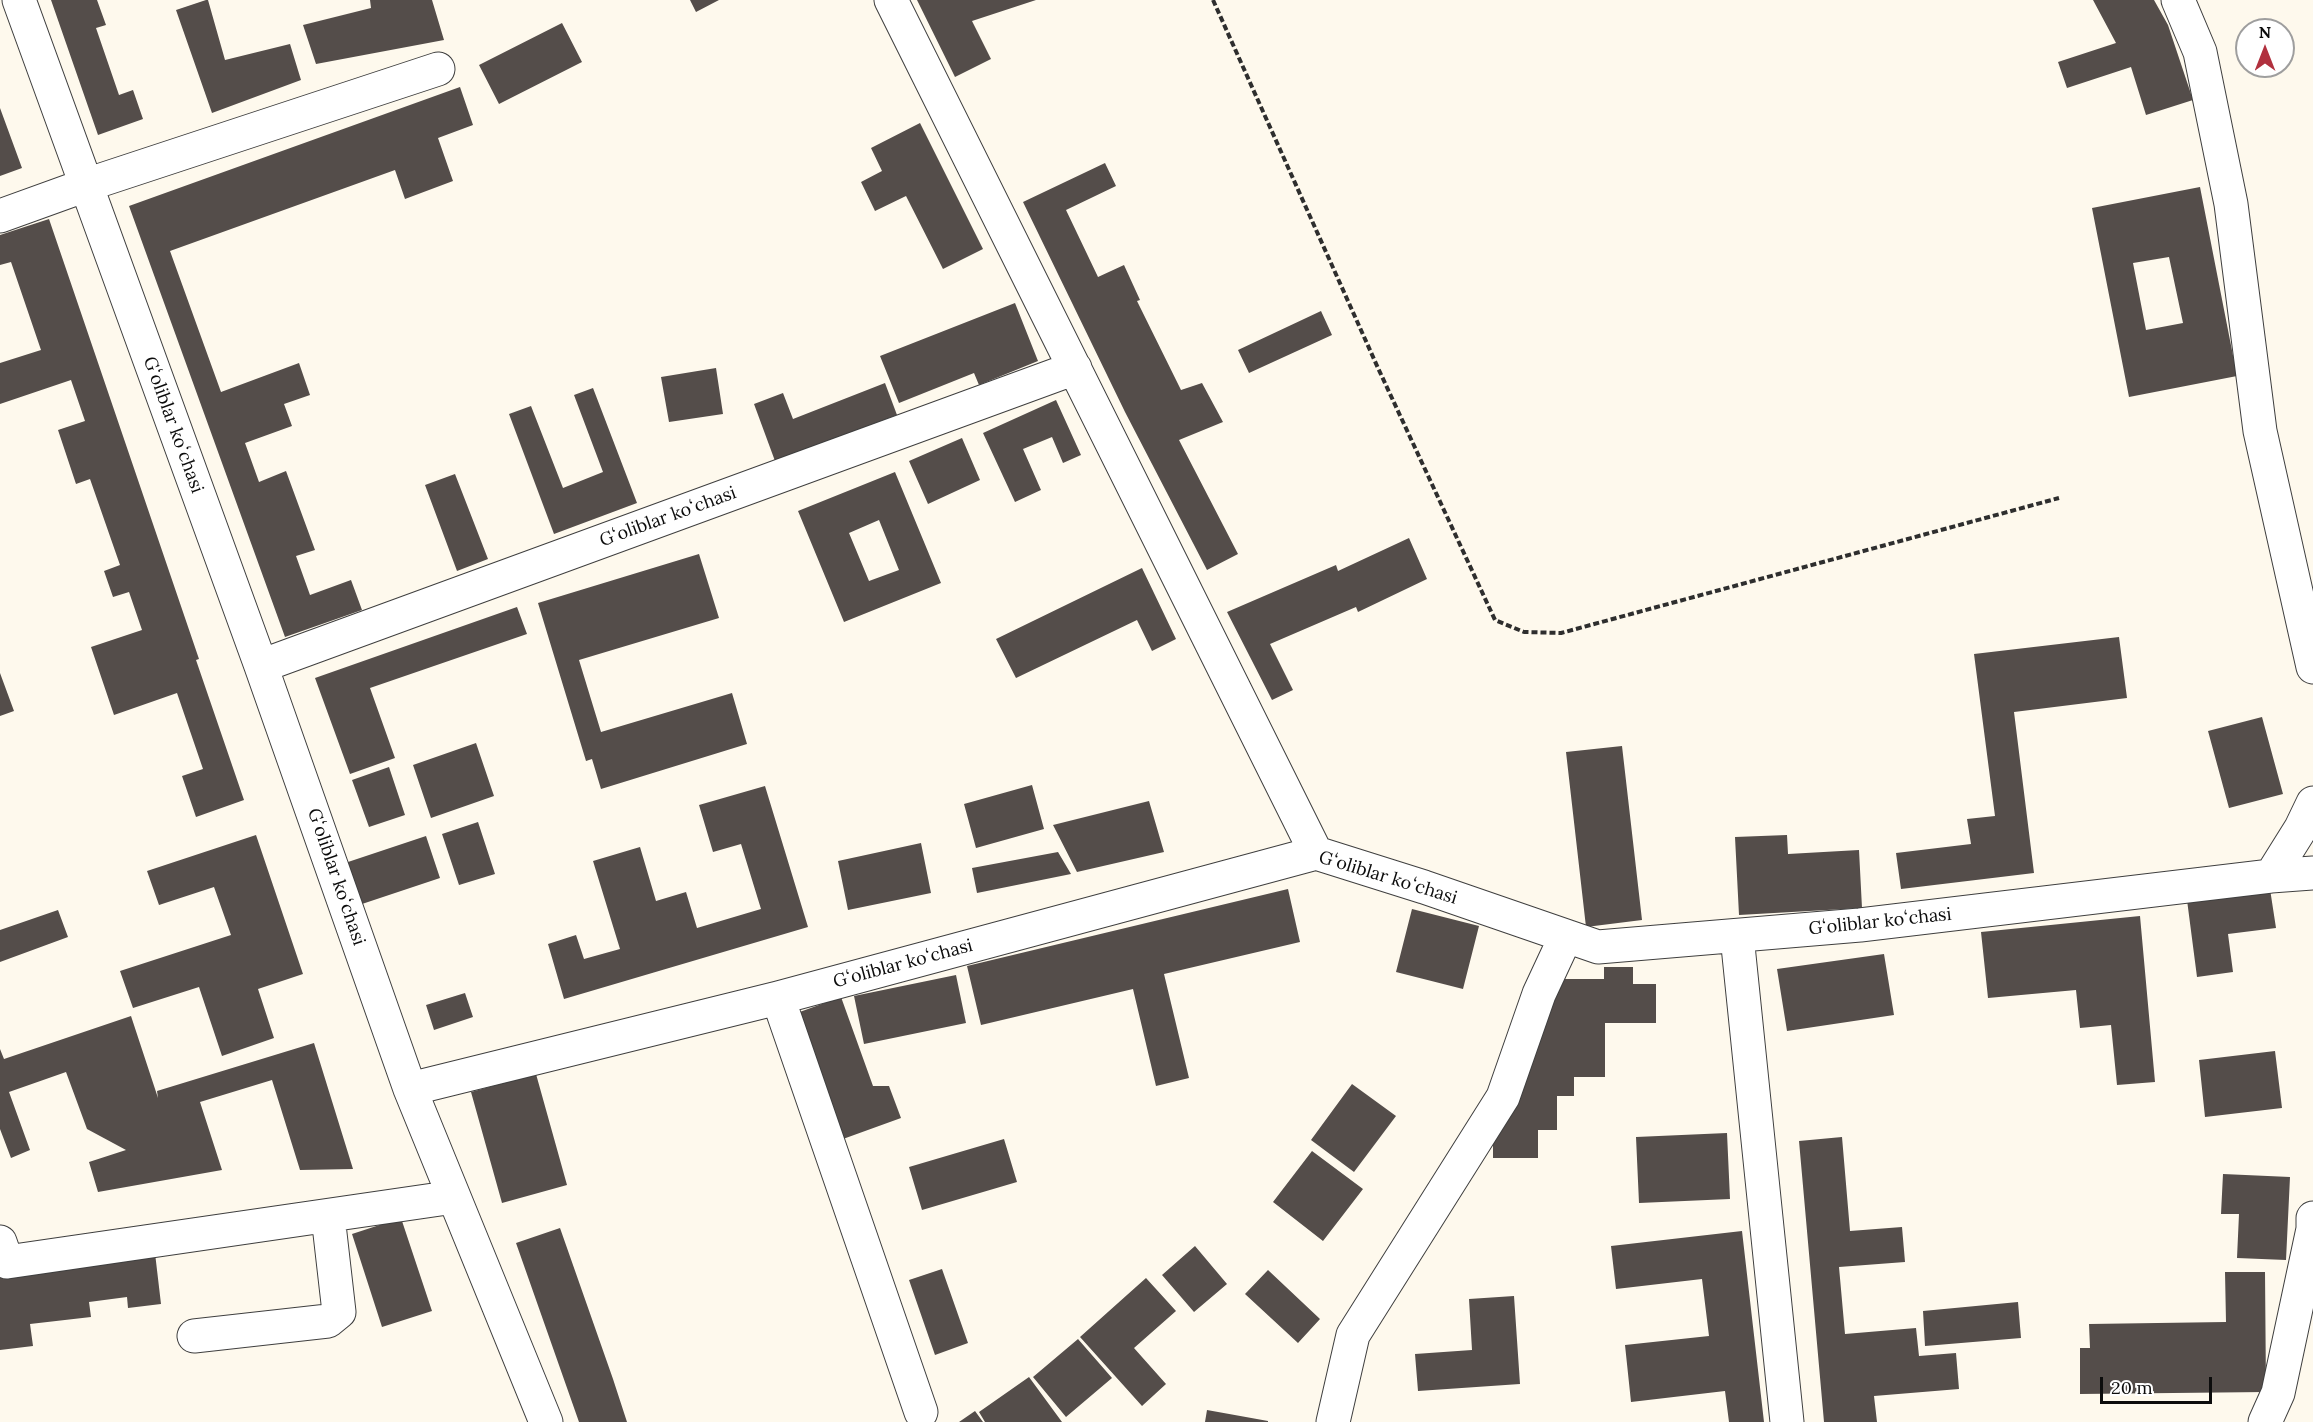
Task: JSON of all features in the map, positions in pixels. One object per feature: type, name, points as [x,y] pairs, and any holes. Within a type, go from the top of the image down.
[{"type":"street","name":"Gʻoliblar koʻchasi","points":[[19,0],[261,666],[410,1089],[546,1422]]},
{"type":"street","points":[[891,0],[1316,853]]},
{"type":"street","points":[[2178,0],[2200,52],[2231,204],[2260,431],[2313,668]]},
{"type":"street","points":[[0,216],[86,185],[438,69]]},
{"type":"street","name":"Gʻoliblar koʻchasi","points":[[261,666],[1075,368]]},
{"type":"street","points":[[2271,876],[2301,828],[2313,803]]},
{"type":"street","name":"Gʻoliblar koʻchasi","points":[[410,1089],[778,998],[1316,853],[1424,887],[1598,947],[1860,925],[2271,876],[2313,873]]},
{"type":"street","points":[[1333,1422],[1353,1335],[1503,1098],[1539,994],[1566,936]]},
{"type":"street","points":[[1737,936],[1787,1422]]},
{"type":"street","points":[[778,998],[921,1412]]},
{"type":"street","points":[[0,1242],[7,1262],[454,1197]]},
{"type":"street","points":[[194,1336],[328,1321],[339,1312],[328,1216]]},
{"type":"street","points":[[2265,1422],[2278,1393],[2313,1229],[2313,1218]]},
{"type":"path","points":[[1213,0],[1378,368],[1495,620],[1524,632],[1561,633],[2060,498]]},
{"type":"building","points":[[51,0],[97,0],[106,25],[96,28],[119,95],[133,90],[143,119],[98,135]]},
{"type":"building","points":[[208,0],[225,60],[290,44],[301,80],[212,113],[176,10]]},
{"type":"building","points":[[370,0],[432,0],[444,40],[316,64],[303,25],[371,8]]},
{"type":"building","points":[[690,0],[719,0],[696,12]]},
{"type":"building","points":[[917,0],[1036,0],[972,21],[991,59],[955,77]]},
{"type":"building","points":[[2093,0],[2154,0],[2168,25],[2193,100],[2146,115],[2131,67],[2067,88],[2058,62],[2116,43]]},
{"type":"building","points":[[562,23],[582,62],[499,104],[479,65]]},
{"type":"building","points":[[460,87],[473,125],[438,138],[453,181],[405,199],[395,170],[170,251],[221,392],[299,363],[310,395],[284,404],[292,426],[245,443],[259,482],[286,471],[315,550],[296,556],[310,595],[351,580],[362,610],[285,637],[129,206]]},
{"type":"building","points":[[0,108],[22,168],[0,176]]},
{"type":"building","points":[[920,123],[983,249],[943,269],[906,196],[875,211],[861,182],[882,171],[871,148]]},
{"type":"building","points":[[1105,163],[1116,186],[1066,210],[1098,277],[1124,265],[1140,300],[1137,301],[1181,390],[1202,383],[1223,422],[1179,440],[1238,554],[1207,570],[1125,412],[1023,202]]},
{"type":"building","points":[[2200,187],[2237,376],[2129,397],[2092,208]],"holes":[[[2169,257],[2183,323],[2146,330],[2133,263]]]},
{"type":"building","points":[[49,219],[199,659],[196,660],[244,800],[196,817],[182,776],[203,769],[177,693],[114,715],[91,647],[142,630],[129,592],[113,597],[104,571],[120,565],[90,479],[76,484],[58,430],[85,421],[71,380],[0,404],[0,363],[41,350],[11,262],[0,265],[0,235]]},
{"type":"building","points":[[1015,303],[1038,361],[979,385],[974,373],[899,403],[880,356]]},
{"type":"building","points":[[1321,311],[1332,335],[1249,373],[1238,350]]},
{"type":"building","points":[[716,368],[723,414],[669,422],[661,377]]},
{"type":"building","points":[[885,383],[897,415],[775,461],[754,404],[783,393],[793,419]]},
{"type":"building","points":[[593,388],[637,503],[554,534],[509,414],[531,406],[563,488],[603,472],[574,395]]},
{"type":"building","points":[[1056,400],[1081,455],[1063,463],[1052,437],[1023,449],[1041,490],[1015,502],[983,433]]},
{"type":"building","points":[[962,438],[980,480],[928,504],[909,461]]},
{"type":"building","points":[[895,472],[941,583],[844,622],[798,511]],"holes":[[[879,520],[899,570],[869,581],[849,533]]]},
{"type":"building","points":[[455,474],[488,559],[457,571],[425,485]]},
{"type":"building","points":[[1409,538],[1427,579],[1358,612],[1356,607],[1270,644],[1293,690],[1272,700],[1227,612],[1336,565],[1338,571]]},
{"type":"building","points":[[699,554],[719,618],[579,660],[601,732],[732,693],[747,744],[601,789],[592,759],[586,761],[538,603]]},
{"type":"building","points":[[1142,568],[1176,639],[1152,651],[1137,620],[1016,678],[996,639]]},
{"type":"building","points":[[517,607],[527,634],[370,688],[395,758],[350,774],[315,678]]},
{"type":"building","points":[[2119,637],[2127,698],[2014,712],[2034,873],[1901,889],[1896,853],[1971,844],[1967,819],[1995,816],[1974,654]]},
{"type":"building","points":[[0,673],[14,711],[0,716]]},
{"type":"building","points":[[2262,717],[2283,794],[2229,808],[2208,731]]},
{"type":"building","points":[[476,743],[494,796],[431,818],[413,765]]},
{"type":"building","points":[[1622,746],[1642,920],[1586,927],[1566,752]]},
{"type":"building","points":[[389,767],[405,815],[369,827],[352,780]]},
{"type":"building","points":[[1032,785],[1044,829],[976,848],[964,804]]},
{"type":"building","points":[[765,786],[808,927],[564,999],[548,944],[576,935],[584,959],[620,949],[593,861],[640,847],[656,901],[686,892],[697,928],[761,909],[741,844],[713,852],[699,805]]},
{"type":"building","points":[[1149,801],[1164,852],[1077,872],[1053,825]]},
{"type":"building","points":[[478,822],[495,874],[459,885],[442,834]]},
{"type":"building","points":[[256,835],[303,974],[258,989],[274,1038],[222,1056],[199,987],[133,1008],[120,971],[231,935],[214,887],[159,905],[147,871]]},
{"type":"building","points":[[1787,835],[1788,854],[1859,850],[1862,908],[1739,915],[1735,837]]},
{"type":"building","points":[[426,836],[440,878],[359,905],[345,863]]},
{"type":"building","points":[[921,843],[931,893],[848,910],[838,861]]},
{"type":"building","points":[[1058,852],[1071,874],[977,893],[972,868]]},
{"type":"building","points":[[1288,889],[1300,942],[1164,974],[1189,1078],[1156,1086],[1133,989],[981,1025],[967,966]]},
{"type":"building","points":[[2270,889],[2276,928],[2228,934],[2233,972],[2197,977],[2187,900]]},
{"type":"building","points":[[1412,909],[1479,926],[1463,989],[1396,972]]},
{"type":"building","points":[[58,910],[68,937],[0,962],[0,930]]},
{"type":"building","points":[[2140,916],[2155,1082],[2117,1085],[2111,1025],[2080,1028],[2076,990],[1988,998],[1981,932]]},
{"type":"building","points":[[1884,954],[1894,1015],[1787,1031],[1777,969]]},
{"type":"building","points":[[1604,967],[1633,967],[1633,984],[1656,984],[1656,1023],[1605,1023],[1605,1077],[1574,1077],[1574,1096],[1557,1096],[1557,1130],[1538,1130],[1538,1158],[1493,1158],[1493,1129],[1558,979],[1604,979]]},
{"type":"building","points":[[956,975],[966,1023],[864,1044],[854,996]]},
{"type":"building","points":[[465,993],[473,1017],[434,1030],[426,1005]]},
{"type":"building","points":[[841,997],[873,1086],[889,1086],[901,1118],[843,1139],[797,1013]]},
{"type":"building","points":[[131,1016],[158,1098],[157,1091],[314,1043],[353,1169],[300,1170],[272,1080],[200,1102],[222,1170],[98,1192],[89,1162],[126,1150],[87,1129],[66,1072],[9,1092],[30,1150],[11,1158],[0,1129],[0,1049],[4,1059]]},
{"type":"building","points":[[2275,1051],[2282,1108],[2205,1117],[2199,1060]]},
{"type":"building","points":[[536,1074],[567,1185],[502,1203],[471,1092]]},
{"type":"building","points":[[1352,1084],[1396,1116],[1354,1172],[1311,1140]]},
{"type":"building","points":[[1727,1133],[1730,1199],[1639,1203],[1636,1137]]},
{"type":"building","points":[[1842,1137],[1850,1231],[1902,1227],[1905,1262],[1839,1267],[1845,1334],[1916,1328],[1919,1356],[1956,1353],[1959,1389],[1874,1396],[1877,1422],[1824,1422],[1799,1141]]},
{"type":"building","points":[[1004,1139],[1017,1182],[922,1210],[909,1167]]},
{"type":"building","points":[[1312,1151],[1363,1189],[1323,1241],[1273,1202]]},
{"type":"building","points":[[2223,1174],[2290,1177],[2286,1260],[2237,1258],[2239,1214],[2221,1214]]},
{"type":"building","points":[[401,1218],[432,1311],[382,1327],[352,1234]]},
{"type":"building","points":[[560,1228],[627,1422],[579,1422],[516,1243]]},
{"type":"building","points":[[1742,1231],[1764,1422],[1729,1422],[1725,1391],[1631,1402],[1625,1345],[1709,1336],[1702,1279],[1616,1289],[1611,1246]]},
{"type":"building","points":[[1195,1246],[1227,1284],[1194,1312],[1162,1275]]},
{"type":"building","points":[[155,1253],[161,1304],[128,1308],[127,1297],[89,1302],[91,1317],[30,1324],[33,1346],[0,1350],[0,1272]]},
{"type":"building","points":[[942,1269],[968,1343],[935,1355],[909,1280]]},
{"type":"building","points":[[1268,1270],[1320,1319],[1298,1343],[1245,1294]]},
{"type":"building","points":[[2225,1272],[2265,1272],[2266,1392],[2080,1394],[2080,1348],[2090,1348],[2089,1324],[2226,1322]]},
{"type":"building","points":[[1146,1278],[1176,1311],[1134,1348],[1166,1384],[1142,1406],[1080,1337]]},
{"type":"building","points":[[1514,1296],[1520,1384],[1418,1391],[1415,1354],[1472,1350],[1469,1299]]},
{"type":"building","points":[[2018,1302],[2021,1338],[1925,1346],[1923,1311]]},
{"type":"building","points":[[1078,1339],[1112,1378],[1066,1417],[1033,1377]]},
{"type":"building","points":[[1029,1377],[1062,1422],[985,1422],[979,1412]]},
{"type":"building","points":[[1207,1410],[1268,1421],[1268,1422],[1205,1422]]},
{"type":"building","points":[[975,1411],[983,1422],[959,1422]]}]
